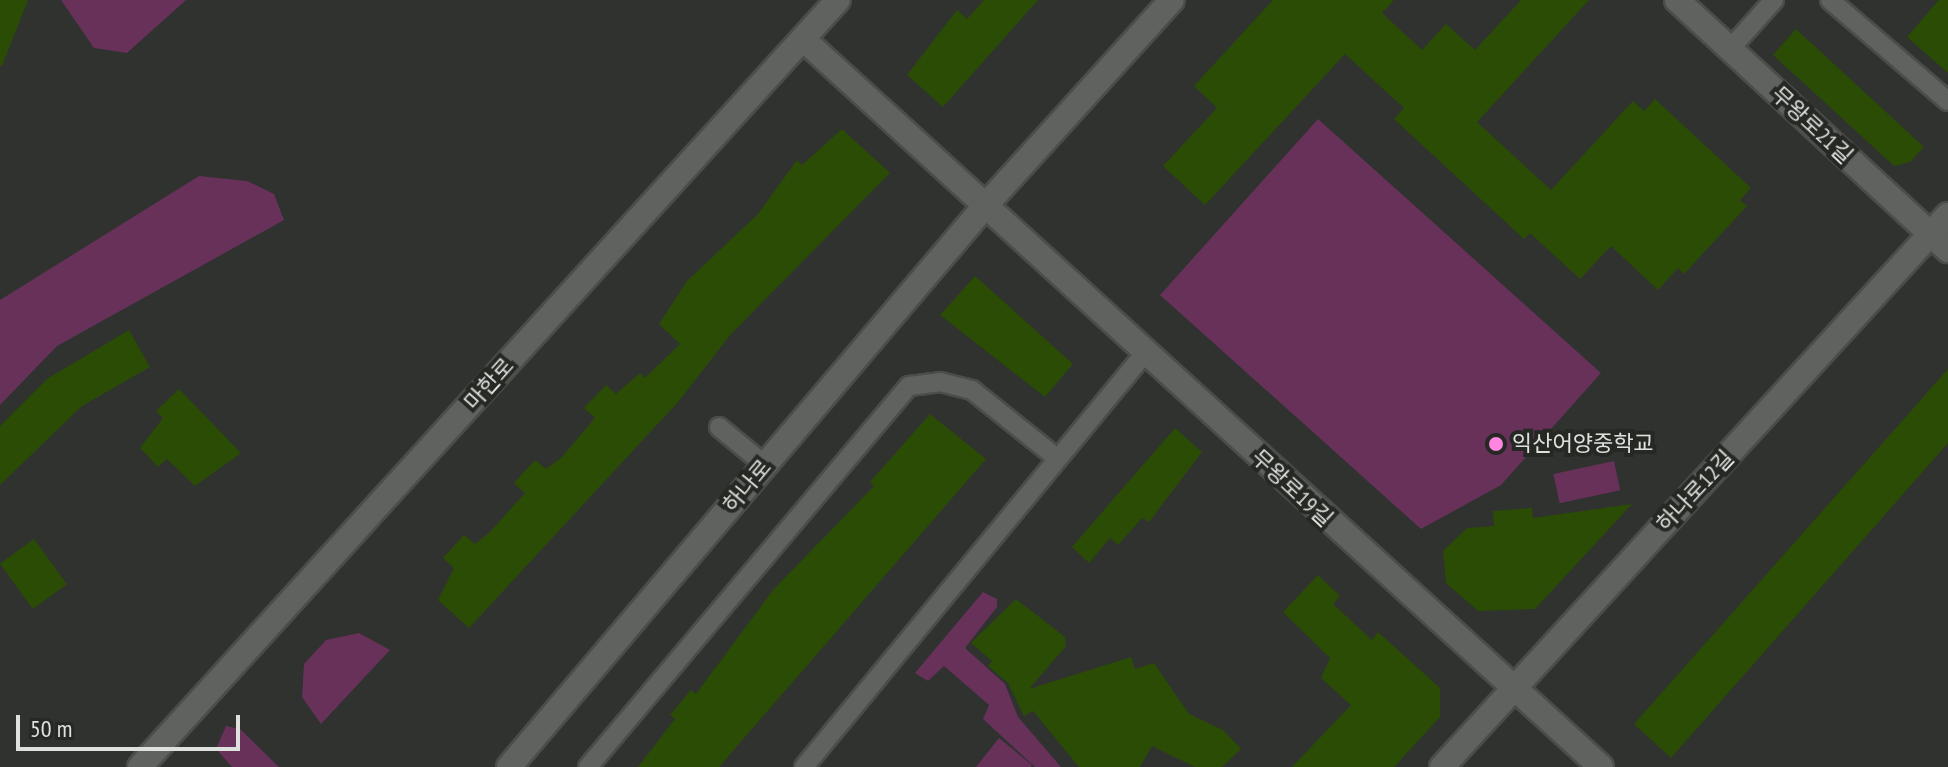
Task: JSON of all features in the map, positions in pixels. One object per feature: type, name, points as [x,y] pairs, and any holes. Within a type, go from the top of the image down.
[{"type":"street","name":"마한로","points":[[140,767],[838,0]]},
{"type":"street","name":"무왕로21길","points":[[1677,0],[1939,242]]},
{"type":"street","points":[[985,206],[1164,3]]},
{"type":"street","name":"무왕로19길","points":[[803,39],[1512,690],[1601,767]]},
{"type":"street","name":"하나로","points":[[509,767],[985,206]]},
{"type":"street","name":"하나로12길","points":[[1442,767],[1939,242],[1948,215]]},
{"type":"lane","points":[[1730,49],[1774,0]]},
{"type":"lane","points":[[1830,0],[1948,101]]},
{"type":"lane","points":[[804,767],[1145,353]]},
{"type":"lane","points":[[588,767],[909,386],[940,382],[972,390],[1058,459]]},
{"type":"lane","points":[[719,427],[765,465]]},
{"type":"shaded area","points":[[61,0],[186,0],[127,53],[94,48]]},
{"type":"shaded area","points":[[1318,119],[1601,373],[1501,485],[1421,529],[1160,295]]},
{"type":"shaded area","points":[[199,176],[247,181],[274,194],[284,220],[57,346],[0,405],[0,300]]},
{"type":"shaded area","points":[[1614,461],[1620,490],[1560,503],[1553,474]]},
{"type":"shaded area","points":[[983,592],[997,599],[997,607],[965,648],[1005,684],[1018,717],[1061,767],[1035,767],[983,719],[989,705],[944,666],[928,681],[915,673]]},
{"type":"shaded area","points":[[359,633],[390,650],[321,724],[302,697],[304,664],[326,640]]},
{"type":"shaded area","points":[[226,726],[240,729],[279,767],[232,767],[216,749]]},
{"type":"shaded area","points":[[999,738],[1032,765],[1031,767],[976,767]]},
{"type":"building","points":[[0,0],[28,0],[2,66],[0,66]]},
{"type":"building","points":[[984,0],[1038,0],[943,107],[907,75],[957,10],[967,19]]},
{"type":"building","points":[[1273,0],[1394,0],[1382,13],[1422,50],[1446,24],[1475,50],[1521,0],[1589,0],[1477,122],[1551,190],[1633,101],[1644,111],[1655,99],[1751,188],[1740,200],[1747,206],[1684,274],[1678,268],[1658,290],[1611,246],[1580,279],[1530,233],[1524,239],[1394,119],[1404,108],[1345,54],[1205,205],[1163,166],[1217,108],[1194,86]]},
{"type":"building","points":[[1939,0],[1948,0],[1948,73],[1907,37]]},
{"type":"building","points":[[1796,29],[1924,147],[1910,162],[1894,166],[1773,55]]},
{"type":"building","points":[[842,129],[890,173],[731,334],[678,402],[469,628],[438,600],[454,568],[443,558],[464,535],[475,544],[490,532],[525,493],[514,483],[535,460],[546,469],[561,458],[595,418],[584,408],[606,385],[616,394],[640,373],[645,378],[680,344],[659,324],[687,281],[758,214],[797,160],[802,165]]},
{"type":"building","points":[[975,276],[1073,364],[1045,397],[940,315]]},
{"type":"building","points":[[129,330],[150,367],[82,406],[0,485],[0,426],[47,379]]},
{"type":"building","points":[[1948,369],[1948,443],[1671,758],[1634,724]]},
{"type":"building","points":[[179,389],[241,453],[195,486],[167,459],[158,467],[140,448],[163,418],[156,411]]},
{"type":"building","points":[[930,414],[986,459],[719,767],[638,767],[675,719],[670,715],[691,690],[696,694],[773,590],[874,486],[870,482]]},
{"type":"building","points":[[1175,428],[1202,452],[1149,522],[1142,518],[1118,545],[1110,538],[1089,563],[1072,547]]},
{"type":"building","points":[[1632,504],[1535,609],[1478,611],[1446,583],[1443,551],[1467,528],[1494,526],[1493,511],[1532,508],[1533,518]]},
{"type":"building","points":[[34,539],[67,584],[33,609],[0,564]]},
{"type":"building","points":[[1318,575],[1340,596],[1333,604],[1372,640],[1378,632],[1440,688],[1440,717],[1394,767],[1292,767],[1351,705],[1321,678],[1330,658],[1283,612]]},
{"type":"building","points":[[1016,599],[1065,637],[1066,646],[1029,689],[1131,657],[1135,669],[1154,663],[1189,714],[1223,730],[1241,749],[1222,767],[1195,767],[1152,746],[1140,767],[1079,767],[1033,711],[1024,716],[1008,683],[988,666],[992,661],[971,643]]},
{"type":"place","name":"익산어양중학교","points":[[1496,444]]}]
